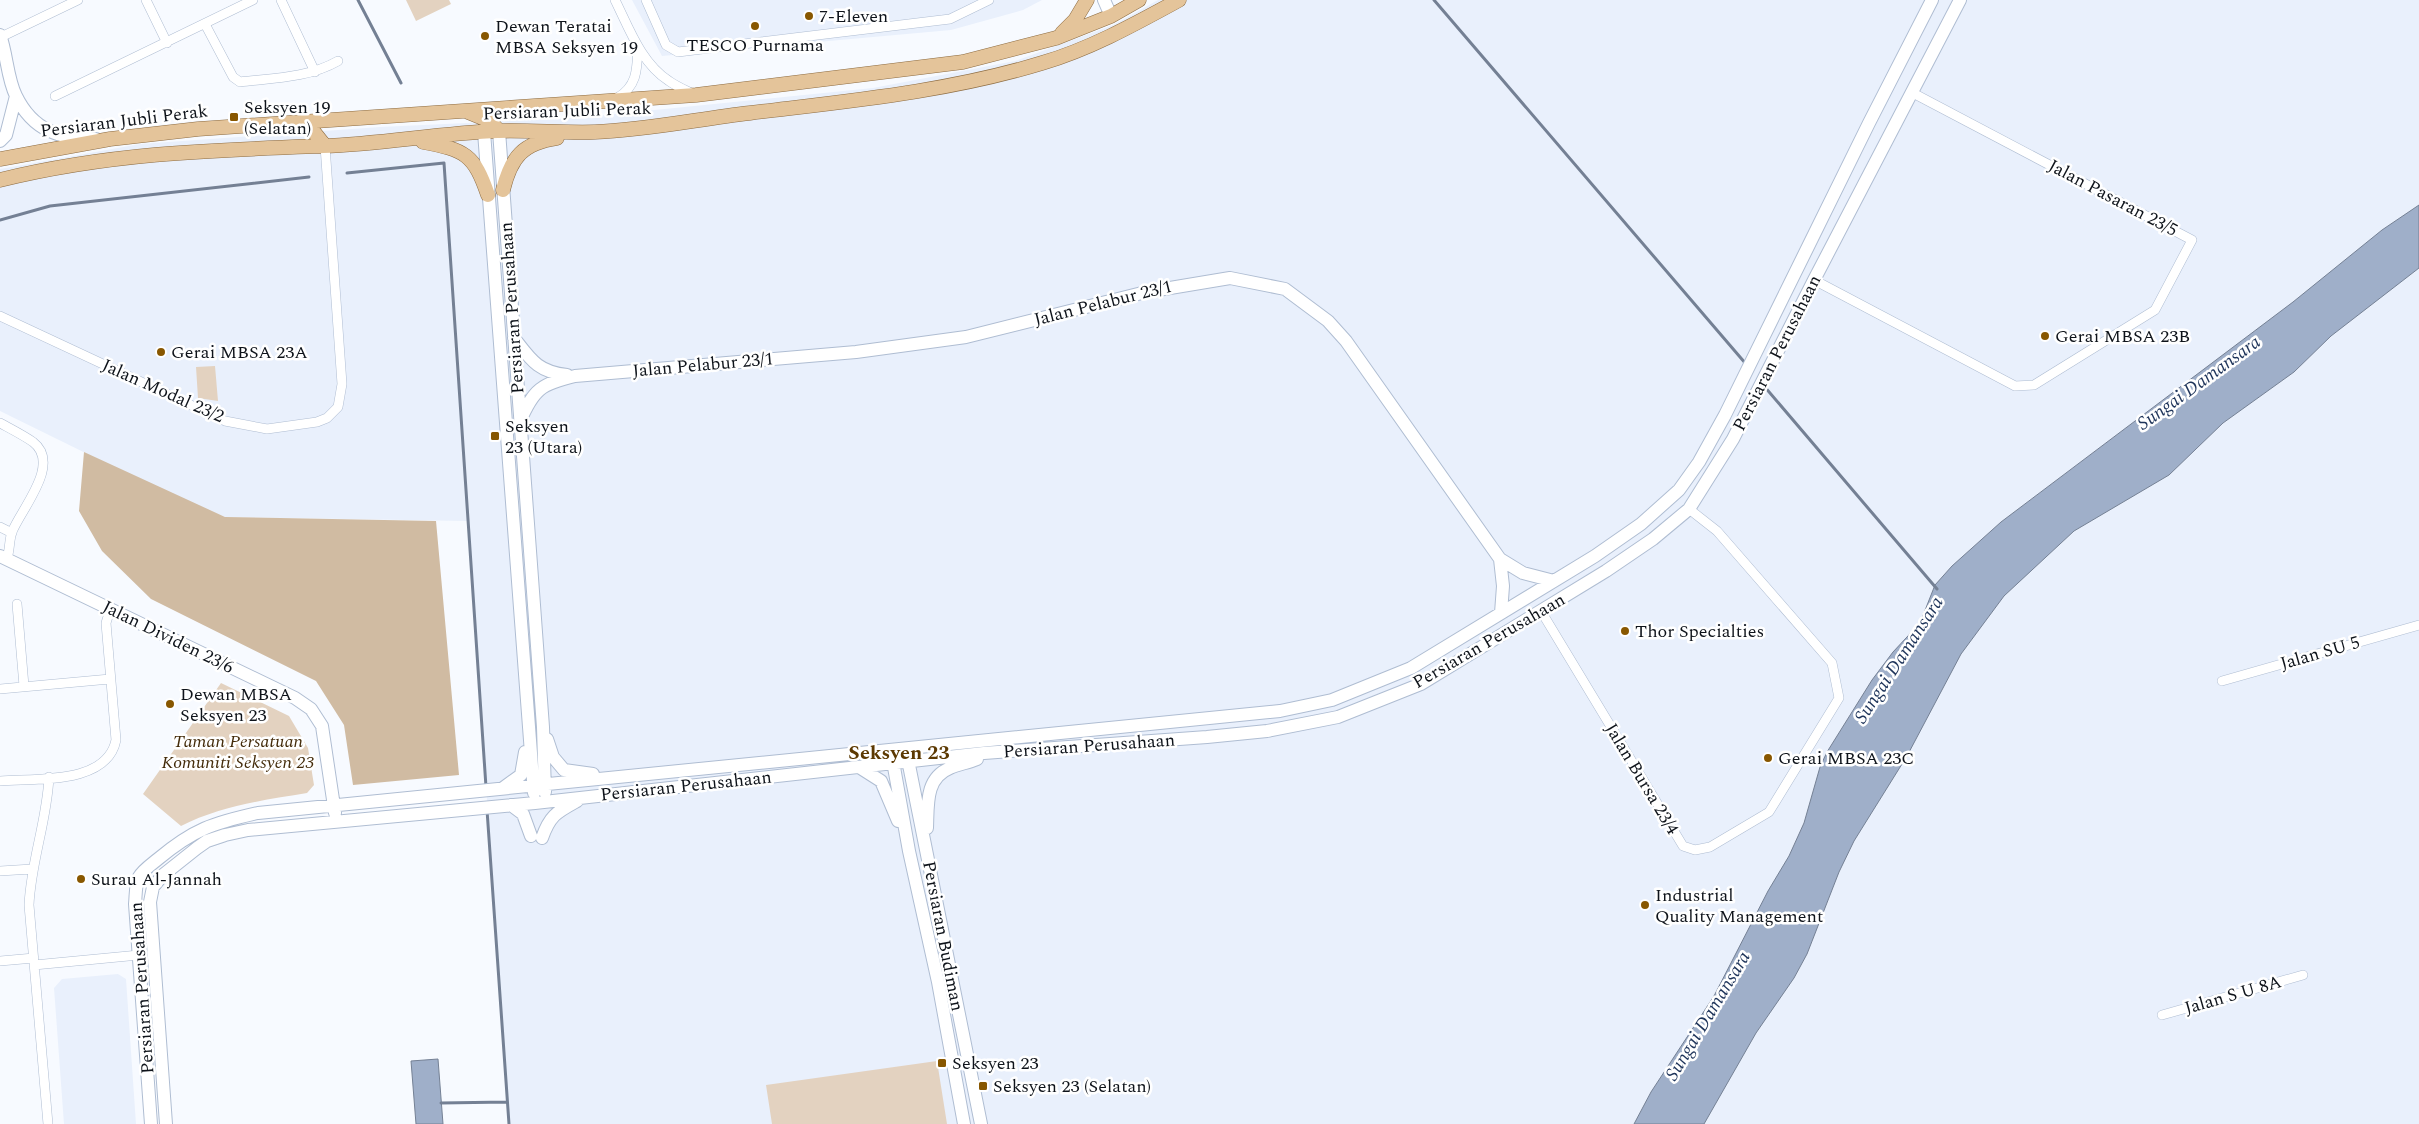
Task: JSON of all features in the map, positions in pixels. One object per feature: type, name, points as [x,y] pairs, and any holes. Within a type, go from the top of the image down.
[{"type":"main road","points":[[1056,38],[1075,20],[1088,0]]},
{"type":"main road","points":[[1104,0],[1111,16],[1118,22],[1142,20]]},
{"type":"main road","name":"Persiaran Jubli Perak","points":[[0,159],[110,139],[198,129],[462,110],[608,103],[696,95],[963,62],[1056,38],[1111,16],[1139,0]]},
{"type":"main road","name":"Persiaran Jubli Perak","points":[[0,180],[46,169],[139,155],[262,147],[325,146],[491,128],[592,132],[644,129],[717,117],[895,96],[971,81],[1043,63],[1088,46],[1179,0]]},
{"type":"main road","name":"Persiaran Perusahaan","points":[[151,1124],[135,904],[136,887],[140,876],[183,838],[199,829],[258,813],[1280,711],[1332,700],[1411,668],[1554,581],[1641,524],[1679,490],[1699,462],[1932,0]]},
{"type":"main road","name":"Persiaran Perusahaan","points":[[166,1124],[151,914],[154,887],[163,875],[208,841],[248,830],[540,802],[984,753],[1224,736],[1267,731],[1338,717],[1421,684],[1541,611],[1653,539],[1689,509],[1733,440],[1960,0]]},
{"type":"main road","points":[[0,36],[16,96],[36,122],[54,134],[110,139]]},
{"type":"main road","points":[[0,141],[6,135],[16,96]]},
{"type":"main road","points":[[462,110],[491,128],[510,107]]},
{"type":"main road","points":[[306,122],[325,146],[332,130],[342,120]]},
{"type":"main road","name":"Persiaran Perusahaan","points":[[491,128],[503,190],[543,727],[539,785],[540,802]]},
{"type":"main road","name":"Persiaran Perusahaan","points":[[491,128],[488,195],[528,728],[539,785]]},
{"type":"main road","points":[[503,190],[508,170],[519,154],[531,144],[592,132]]},
{"type":"main road","points":[[405,138],[460,151],[472,161],[480,173],[488,195]]},
{"type":"main road","name":"Jalan Pelabur 23/1","points":[[520,421],[529,401],[539,389],[550,382],[575,376],[856,352],[933,342],[966,337],[1146,292],[1195,282],[1230,278],[1257,282],[1285,289],[1310,306],[1334,328],[1500,559],[1529,575],[1554,581]]},
{"type":"main road","name":"Jalan Pelabur 23/1","points":[[514,338],[530,359],[542,370],[554,374],[575,376]]},
{"type":"main road","name":"Jalan Dividen 23/6","points":[[4,557],[295,698],[311,709],[322,726],[336,821]]},
{"type":"main road","name":"Jalan Pelabur 23/1","points":[[1500,559],[1503,586],[1501,613]]},
{"type":"main road","points":[[543,727],[554,757],[564,770],[586,774],[652,773]]},
{"type":"main road","points":[[498,789],[521,775],[528,728]]},
{"type":"main road","name":"Persiaran Budiman","points":[[906,748],[981,1124]]},
{"type":"main road","name":"Persiaran Budiman","points":[[890,749],[909,851],[938,982],[964,1124]]},
{"type":"main road","points":[[927,853],[928,796],[934,780],[950,767],[971,762],[984,753]]},
{"type":"main road","points":[[858,767],[882,781],[909,851]]},
{"type":"main road","points":[[506,805],[523,814],[537,837],[556,813],[584,797]]},
{"type":"street","points":[[0,36],[78,0]]},
{"type":"street","points":[[146,0],[167,43]]},
{"type":"street","points":[[56,96],[253,0]]},
{"type":"street","points":[[281,0],[315,72]]},
{"type":"street","points":[[615,0],[638,46],[656,70],[669,82],[696,95]]},
{"type":"street","points":[[646,0],[666,45],[678,52],[950,19],[989,0]]},
{"type":"street","points":[[205,24],[233,78],[240,82],[315,72],[338,60]]},
{"type":"street","points":[[608,103],[626,93],[636,78],[638,46]]},
{"type":"street","name":"Jalan Pasaran 23/5","points":[[1814,280],[2015,386],[2034,385],[2156,310],[2192,240],[1912,92]]},
{"type":"street","name":"Jalan Modal 23/2","points":[[0,316],[225,421],[267,430],[317,422],[328,418],[338,407],[342,384],[325,146]]},
{"type":"street","points":[[0,423],[35,444],[43,456],[44,467],[37,486],[12,533],[4,557]]},
{"type":"street","name":"Jalan Bursa 23/4","points":[[1541,611],[1683,846],[1695,850],[1710,847],[1768,812],[1839,698],[1832,663],[1717,531],[1689,509]]},
{"type":"street","points":[[0,527],[12,533]]},
{"type":"street","points":[[17,604],[24,686]]},
{"type":"street","points":[[0,781],[81,774],[95,770],[107,760],[114,750],[116,740],[106,623],[110,610]]},
{"type":"street","name":"Jalan SU 5","points":[[2222,681],[2419,625]]},
{"type":"street","points":[[0,688],[110,679]]},
{"type":"street","points":[[48,1124],[30,905],[32,869],[49,793],[49,777]]},
{"type":"street","points":[[0,871],[32,869]]},
{"type":"street","points":[[0,961],[34,962],[139,955]]},
{"type":"street","name":"Jalan S U 8A","points":[[2162,1015],[2303,975]]},
{"type":"shaded area","points":[[632,0],[1042,0],[1023,10],[951,30],[662,56]]},
{"type":"shaded area","points":[[1158,0],[2419,0],[2419,205],[2382,230],[2293,302],[2001,522],[1952,566],[1935,585],[1920,623],[1893,652],[1872,680],[1827,752],[1820,767],[1804,823],[1789,856],[1714,996],[1651,1092],[1634,1124],[509,1124],[468,521],[225,517],[173,496],[0,411],[0,169],[140,144],[380,127],[575,118],[873,88],[1015,61],[1113,25]]},
{"type":"shaded area","points":[[2419,268],[2419,1124],[1704,1124],[1756,1033],[1794,978],[1807,954],[1839,872],[1854,841],[1907,756],[1961,654],[2004,596],[2074,531],[2169,475],[2223,423],[2294,372],[2331,336]]},
{"type":"shaded area","points":[[84,452],[225,517],[436,521],[459,775],[353,785],[344,725],[316,681],[151,599],[102,551],[79,511]]},
{"type":"shaded area","points":[[118,974],[126,979],[136,1124],[64,1124],[54,988],[62,979]]},
{"type":"green space","points":[[406,0],[449,0],[451,4],[416,21]]},
{"type":"green space","points":[[215,366],[218,401],[198,398],[196,367]]},
{"type":"green space","name":"Taman Persatuan Komuniti Seksyen 23","points":[[221,683],[289,716],[308,748],[314,785],[307,793],[259,801],[211,813],[181,826],[143,794]]},
{"type":"green space","points":[[937,1061],[947,1124],[772,1124],[766,1085]]},
{"type":"water","name":"Sungai Damansara","points":[[2419,205],[2419,268],[2331,336],[2294,372],[2223,423],[2169,475],[2074,531],[2004,596],[1961,654],[1907,756],[1854,841],[1839,872],[1807,954],[1794,978],[1756,1033],[1704,1124],[1634,1124],[1651,1092],[1714,996],[1768,891],[1789,856],[1804,823],[1820,767],[1827,752],[1872,680],[1893,652],[1920,623],[1935,585],[1952,566],[2001,522],[2293,302],[2382,230]]},
{"type":"water","points":[[438,1059],[443,1124],[416,1124],[411,1061]]},
{"type":"waterway","points":[[358,0],[401,83]]},
{"type":"waterway","points":[[1434,0],[1746,364]]},
{"type":"waterway","points":[[347,173],[444,163],[486,787]]},
{"type":"waterway","points":[[0,220],[50,206],[309,177]]},
{"type":"waterway","name":"Sungai Damansara","points":[[1764,386],[1937,589]]},
{"type":"waterway","points":[[487,810],[509,1124]]},
{"type":"waterway","points":[[441,1103],[507,1102]]},
{"type":"place","name":"7-Eleven","points":[[809,16]]},
{"type":"place","name":"TESCO Purnama","points":[[755,26]]},
{"type":"place","name":"Dewan Teratai MBSA Seksyen 19","points":[[485,36]]},
{"type":"place","name":"Seksyen 19 (Selatan)","points":[[234,117]]},
{"type":"place","name":"Gerai MBSA 23B","points":[[2045,336]]},
{"type":"place","name":"Gerai MBSA 23A","points":[[161,352]]},
{"type":"place","name":"Seksyen 23 (Utara)","points":[[495,436]]},
{"type":"place","name":"Thor Specialties","points":[[1625,631]]},
{"type":"place","name":"Dewan MBSA Seksyen 23","points":[[170,704]]},
{"type":"place","name":"Gerai MBSA 23C","points":[[1768,758]]},
{"type":"place","name":"Surau Al-Jannah","points":[[81,879]]},
{"type":"place","name":"Industrial Quality Management","points":[[1645,905]]},
{"type":"place","name":"Seksyen 23","points":[[942,1063]]},
{"type":"place","name":"Seksyen 23 (Selatan)","points":[[983,1086]]},
{"type":"district","name":"Seksyen 23","points":[[899,753]]}]
